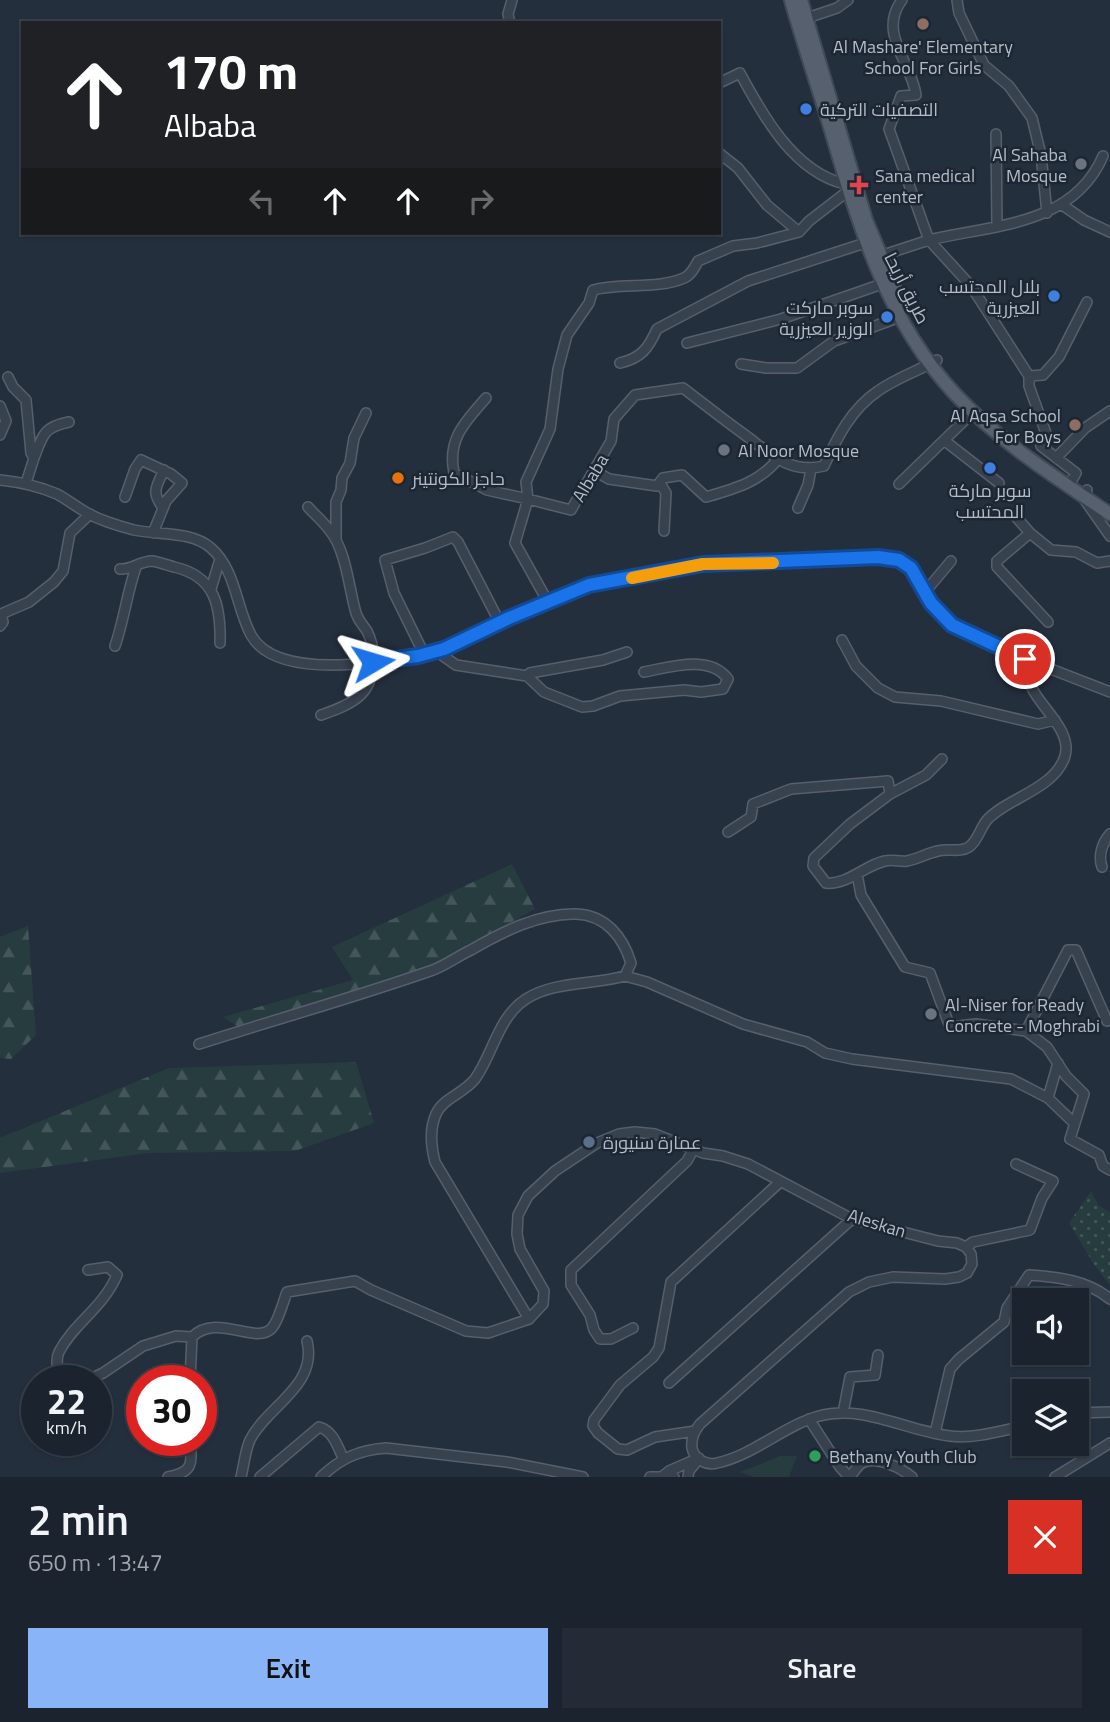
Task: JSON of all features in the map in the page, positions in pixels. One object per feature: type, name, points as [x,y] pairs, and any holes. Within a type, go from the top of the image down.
[{"type":"main road","name":"طريق أريحا","points":[[791,0],[865,243],[882,284],[900,317],[934,362],[984,414],[1072,480],[1085,494],[1110,506]]},
{"type":"main road","name":"طريق أريحا","points":[[801,0],[858,195],[880,256],[900,300],[934,362],[954,393],[973,412],[1009,443],[1110,514]]},
{"type":"street","points":[[510,21],[508,14],[512,0]]},
{"type":"street","points":[[807,18],[837,8],[848,0]]},
{"type":"street","points":[[902,0],[892,31],[916,95],[901,96],[889,129],[929,240],[971,286],[1029,376],[1029,387],[1047,436],[1041,446],[1076,473],[1072,480]]},
{"type":"street","points":[[957,0],[959,13],[984,65],[1009,86],[1032,117],[1041,155],[1047,213]]},
{"type":"street","points":[[548,602],[515,543],[528,499],[526,482],[550,429],[558,369],[567,335],[589,303],[593,290],[686,278],[698,261],[733,246],[799,232],[846,187],[828,180],[800,159],[785,143],[764,115],[740,73],[721,82]]},
{"type":"street","points":[[996,134],[996,227]]},
{"type":"street","points":[[721,155],[738,168],[767,205],[799,232]]},
{"type":"street","points":[[880,256],[929,240],[996,227],[1047,213],[1084,185],[1097,170],[1102,156]]},
{"type":"street","points":[[1061,204],[1084,220],[1110,232]]},
{"type":"street","points":[[620,363],[636,359],[651,342],[657,329],[748,281],[865,243]]},
{"type":"street","points":[[687,344],[781,318],[882,284]]},
{"type":"street","points":[[1029,376],[1043,375],[1059,357],[1087,302]]},
{"type":"street","points":[[741,364],[766,368],[797,368],[834,341],[900,317]]},
{"type":"street","points":[[798,508],[811,469],[824,466],[834,442],[858,408],[879,390],[934,362]]},
{"type":"street","points":[[8,377],[13,387],[26,400],[34,458]]},
{"type":"street","name":"Albaba","points":[[528,499],[571,510],[611,441],[614,419],[635,395],[683,388],[767,454],[793,466],[811,469]]},
{"type":"street","points":[[486,398],[462,425],[451,457],[454,473],[487,490],[528,499]]},
{"type":"street","points":[[0,406],[6,421],[0,435]]},
{"type":"street","points":[[1056,458],[1085,428],[1110,411]]},
{"type":"street","points":[[899,484],[973,412]]},
{"type":"street","points":[[336,541],[336,502],[342,478],[351,463],[354,438],[366,413]]},
{"type":"street","points":[[26,483],[46,431],[53,426],[69,422]]},
{"type":"street","points":[[945,441],[999,483]]},
{"type":"street","points":[[596,471],[609,479],[657,486],[663,478],[682,475],[706,497],[733,490],[767,472],[778,459]]},
{"type":"street","points":[[125,497],[141,460],[164,470],[182,483],[163,508],[153,533]]},
{"type":"street","points":[[163,508],[156,498],[155,489],[164,470]]},
{"type":"street","points":[[0,480],[26,483],[55,494],[90,514],[127,528],[196,538],[211,548],[220,559],[236,590],[251,635],[260,646],[292,661],[318,666],[373,662],[436,651],[589,585],[703,564],[878,557],[899,560],[911,568],[931,603],[952,625],[1025,659],[1110,691]]},
{"type":"street","points":[[660,483],[666,493],[664,531]]},
{"type":"street","points":[[1085,494],[1089,508],[1110,536]]},
{"type":"street","points":[[308,507],[336,541],[357,617],[368,632],[374,653],[373,676],[368,688],[347,705],[321,715]]},
{"type":"street","points":[[0,626],[4,622],[1,614],[29,602],[63,571],[70,533],[90,514]]},
{"type":"street","points":[[1017,518],[1051,550],[1076,552],[1097,563],[1110,561]]},
{"type":"street","points":[[1030,533],[997,561],[997,567],[1048,622]]},
{"type":"street","points":[[424,654],[394,593],[385,560],[453,537],[500,623]]},
{"type":"street","points":[[211,589],[220,559]]},
{"type":"street","points":[[120,569],[130,570],[152,561],[189,572],[211,589],[220,626],[220,643]]},
{"type":"street","points":[[925,592],[951,561]]},
{"type":"street","points":[[115,646],[136,567]]},
{"type":"street","points":[[842,640],[856,666],[878,688],[895,696],[941,701],[1038,724],[1055,720]]},
{"type":"street","points":[[436,651],[456,665],[527,676],[544,692],[582,707],[620,696],[684,690],[715,691],[723,689],[728,679],[723,672],[711,667],[687,663],[644,672]]},
{"type":"street","points":[[527,676],[530,673],[604,660],[627,652]]},
{"type":"street","points":[[942,759],[926,775],[890,794],[850,824],[814,858],[812,862],[826,883],[832,884],[885,860],[906,861],[938,850],[972,846],[987,820],[1031,793],[1058,767],[1065,756],[1066,742],[1055,720],[1033,691],[1027,676],[1025,659]]},
{"type":"street","points":[[728,832],[751,817],[753,804],[790,789],[888,781],[890,794]]},
{"type":"street","points":[[1101,867],[1102,848],[1110,834]]},
{"type":"street","points":[[857,874],[861,895],[905,967],[930,973],[950,1027],[976,1024],[1026,1031],[1047,1047],[1066,1076],[1084,1094],[1073,1122],[1070,1139],[1099,1155],[1103,1166],[1110,1168]]},
{"type":"street","points":[[199,1044],[437,969],[518,926],[552,917],[576,914],[594,917],[614,930],[626,946],[631,963],[625,976]]},
{"type":"street","points":[[1026,1031],[1068,950],[1076,950],[1107,1021]]},
{"type":"street","points":[[191,1365],[192,1337],[198,1331],[213,1327],[252,1334],[264,1333],[272,1328],[288,1292],[355,1281],[466,1331],[488,1333],[529,1319],[435,1162],[431,1131],[436,1114],[444,1102],[458,1096],[473,1081],[514,1010],[538,993],[625,976],[647,982],[743,1024],[807,1042],[825,1053],[852,1059],[1011,1079],[1048,1098],[1073,1122]]},
{"type":"street","points":[[1048,1098],[1058,1063]]},
{"type":"street","name":"Aleskan","points":[[529,1319],[543,1304],[544,1291],[520,1249],[516,1234],[518,1215],[528,1196],[555,1171],[597,1143],[620,1134],[655,1134],[694,1150],[748,1164],[852,1219],[966,1247]]},
{"type":"street","points":[[633,1328],[611,1339],[600,1339],[590,1315],[571,1285],[571,1270],[687,1161],[694,1150]]},
{"type":"street","points":[[703,1461],[692,1448],[695,1431],[849,1292],[869,1282],[893,1277],[959,1277],[967,1273],[972,1264],[971,1254],[966,1247],[973,1242],[1030,1230],[1042,1198],[1054,1181],[1016,1164]]},
{"type":"street","points":[[695,1431],[655,1437],[627,1450],[618,1449],[593,1426],[594,1420],[620,1385],[653,1357],[659,1348],[671,1282],[780,1182]]},
{"type":"street","points":[[669,1383],[852,1219]]},
{"type":"street","points":[[88,1269],[108,1268],[117,1275],[99,1306],[58,1353],[60,1379],[88,1380],[143,1346],[176,1336],[192,1337]]},
{"type":"street","points":[[935,1433],[950,1369],[1004,1322],[1007,1308],[1029,1275],[1062,1278],[1090,1286],[1110,1299]]},
{"type":"street","points":[[242,1477],[250,1440],[302,1378],[309,1358],[307,1341]]},
{"type":"street","points":[[843,1413],[850,1377],[875,1375],[878,1355]]},
{"type":"street","points":[[1089,1412],[1110,1412]]},
{"type":"street","points":[[663,1476],[669,1471],[703,1461],[716,1464],[809,1419],[827,1414],[864,1414],[950,1436],[970,1436],[1012,1428]]},
{"type":"street","points":[[809,1419],[840,1468],[850,1477],[859,1464],[868,1461],[883,1462],[912,1477]]},
{"type":"street","points":[[260,1477],[319,1427],[327,1429],[334,1438],[343,1458]]},
{"type":"street","points":[[1055,1477],[1110,1443]]},
{"type":"street","points":[[321,1477],[343,1458],[368,1449],[399,1449],[507,1462],[583,1477]]},
{"type":"street","points":[[168,1477],[180,1475],[188,1469],[191,1456]]},
{"type":"street","points":[[688,1477],[689,1471],[703,1461]]},
{"type":"street","points":[[650,1477],[674,1477]]},
{"type":"green space","points":[[512,864],[535,909],[403,982],[245,1031],[223,1017],[353,980],[332,947]]},
{"type":"green space","points":[[28,926],[36,1035],[11,1059],[0,1058],[0,937]]},
{"type":"green space","points":[[356,1062],[374,1123],[295,1151],[148,1153],[0,1173],[0,1138],[169,1068]]},
{"type":"green space","points":[[1091,1191],[1099,1206],[1110,1212],[1110,1285],[1069,1223]]},
{"type":"green space","points":[[780,1456],[797,1456],[789,1477],[754,1477],[740,1472]]},
{"type":"slow traffic","points":[[632,578],[703,564],[773,563]]},
{"type":"place","name":"Al Mashare' Elementary School For Girls","points":[[923,24]]},
{"type":"place","name":"التصفيات التركية","points":[[806,109]]},
{"type":"place","name":"Al Sahaba Mosque","points":[[1081,164]]},
{"type":"place","name":"Sana medical center","points":[[859,185]]},
{"type":"place","name":"بلال المحتسب العيزرية","points":[[1054,296]]},
{"type":"place","name":"سوبر ماركت الوزير العيزرية","points":[[887,317]]},
{"type":"place","name":"Al Aqsa School For Boys","points":[[1075,425]]},
{"type":"place","name":"Al Noor Mosque","points":[[724,450]]},
{"type":"place","name":"سوبر ماركة المحتسب","points":[[990,468]]},
{"type":"place","name":"حاجز الكونتينر","points":[[398,478]]},
{"type":"place","name":"Al-Niser for Ready Concrete - Moghrabi","points":[[931,1014]]},
{"type":"place","name":"عمارة سنيورة","points":[[589,1142]]},
{"type":"place","name":"Bethany Youth Club","points":[[815,1456]]},
{"type":"route","points":[[373,662],[418,656],[444,649],[509,618],[589,585],[703,564],[878,557],[899,560],[911,568],[931,603],[952,625],[1025,659]]}]
